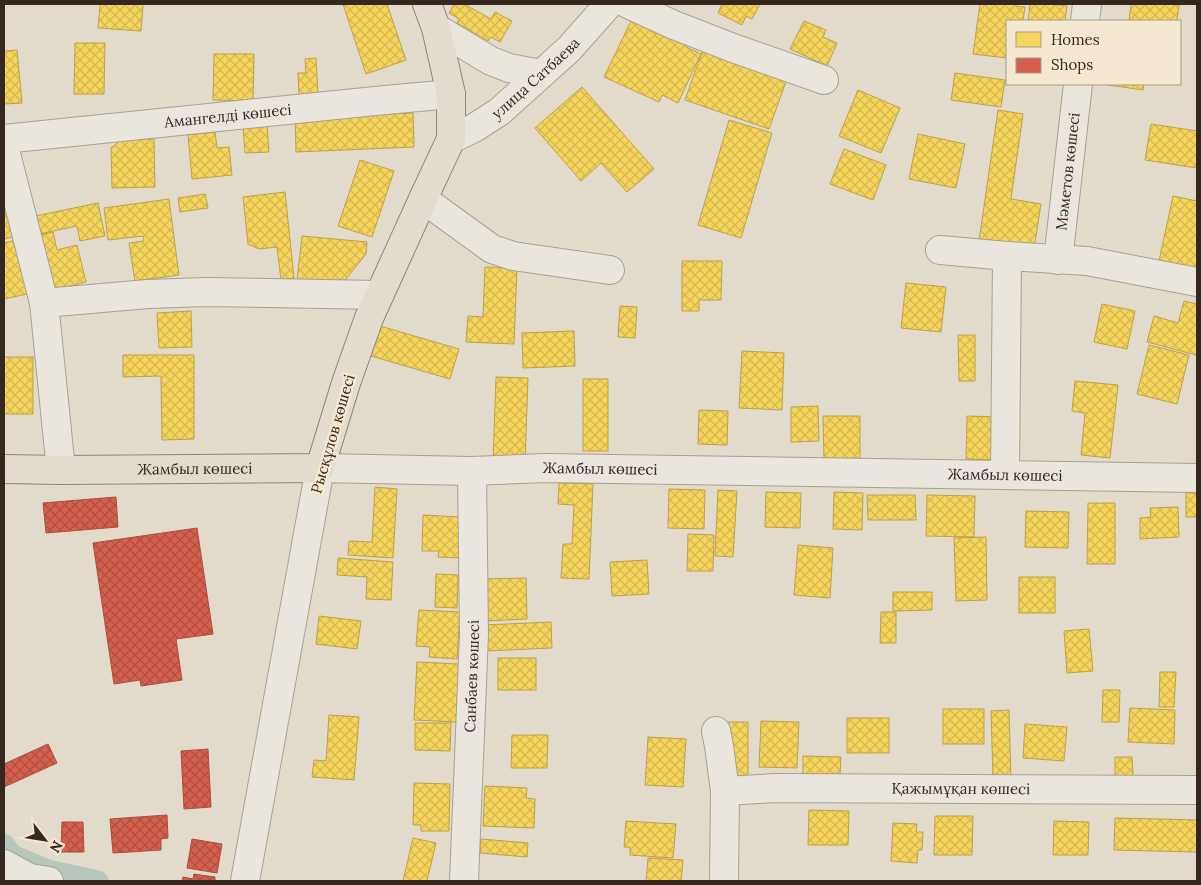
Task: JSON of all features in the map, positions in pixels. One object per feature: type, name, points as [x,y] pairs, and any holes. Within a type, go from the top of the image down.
[{"type":"main road","name":"Рысқұлов көшесі","points":[[320,468],[349,374],[369,318],[451,139],[451,94],[432,16]]},
{"type":"main road","name":"Жамбыл көшесі","points":[[4,469],[320,468]]},
{"type":"street","name":"улица Сатбаева","points":[[451,139],[474,128],[499,112],[569,49],[609,4]]},
{"type":"street","points":[[628,4],[682,29],[824,80]]},
{"type":"street","points":[[1085,20],[1087,4]]},
{"type":"street","points":[[432,16],[491,61],[509,68],[541,74]]},
{"type":"street","name":"Мәметов көшесі","points":[[1058,260],[1078,85]]},
{"type":"street","name":"Амангелді көшесі","points":[[4,138],[451,94]]},
{"type":"street","points":[[4,146],[44,303],[61,470]]},
{"type":"street","points":[[423,198],[492,249],[513,256],[610,270]]},
{"type":"street","points":[[940,250],[1087,261],[1197,282]]},
{"type":"street","points":[[1005,475],[1007,256]]},
{"type":"street","points":[[44,303],[148,294],[206,292],[379,295]]},
{"type":"street","name":"Жамбыл көшесі","points":[[320,468],[472,471],[545,468],[1197,478]]},
{"type":"street","name":"Рысқұлов көшесі","points":[[245,881],[320,468]]},
{"type":"street","name":"Санбаев көшесі","points":[[464,881],[474,634],[472,471]]},
{"type":"street","points":[[716,731],[725,791],[724,881]]},
{"type":"street","name":"Қажымұқан көшесі","points":[[725,791],[776,788],[1197,790]]},
{"type":"street","points":[[4,864],[30,878],[49,881]]},
{"type":"building: Homes","points":[[100,4],[143,4],[141,31],[98,28]]},
{"type":"building: Homes","points":[[343,4],[387,4],[406,60],[366,74]]},
{"type":"building: Homes","points":[[454,4],[464,4],[491,19],[495,12],[512,21],[500,42],[491,37],[488,41],[457,23],[459,19],[449,13]]},
{"type":"building: Homes","points":[[722,4],[760,4],[752,19],[746,16],[742,25],[718,13]]},
{"type":"building: Homes","points":[[980,4],[1016,4],[1016,6],[1025,7],[1023,20],[1006,20],[1006,58],[973,54]]},
{"type":"building: Homes","points":[[1030,4],[1067,6],[1065,20],[1028,20]]},
{"type":"building: Homes","points":[[1131,4],[1179,5],[1177,20],[1129,20]]},
{"type":"building: Homes","points":[[634,15],[689,41],[686,47],[701,54],[678,103],[662,95],[659,102],[604,77]]},
{"type":"building: Homes","points":[[804,21],[826,30],[823,37],[837,43],[827,66],[790,49]]},
{"type":"building: Homes","points":[[75,43],[105,43],[104,94],[74,94]]},
{"type":"building: Homes","points":[[704,47],[788,76],[769,129],[685,100]]},
{"type":"building: Homes","points":[[17,50],[22,103],[4,104],[4,51]]},
{"type":"building: Homes","points":[[214,54],[254,54],[253,101],[213,100]]},
{"type":"building: Homes","points":[[316,58],[318,94],[299,95],[298,73],[306,73],[305,59]]},
{"type":"building: Homes","points":[[955,73],[1005,80],[1001,107],[951,100]]},
{"type":"building: Homes","points":[[1108,85],[1144,85],[1143,90]]},
{"type":"building: Homes","points":[[582,87],[654,169],[627,192],[601,163],[581,181],[535,128]]},
{"type":"building: Homes","points":[[858,90],[900,108],[881,153],[839,136]]},
{"type":"building: Homes","points":[[998,110],[1023,114],[1011,199],[1041,204],[1034,249],[979,241]]},
{"type":"building: Homes","points":[[413,113],[414,147],[296,152],[295,118]]},
{"type":"building: Homes","points":[[729,120],[772,133],[741,238],[698,225]]},
{"type":"building: Homes","points":[[267,124],[269,152],[245,153],[243,126]]},
{"type":"building: Homes","points":[[1151,124],[1197,131],[1197,168],[1145,160]]},
{"type":"building: Homes","points":[[215,132],[217,148],[229,147],[232,175],[192,179],[188,135]]},
{"type":"building: Homes","points":[[918,134],[965,144],[956,188],[909,179]]},
{"type":"building: Homes","points":[[154,139],[155,187],[112,188],[111,148],[121,140]]},
{"type":"building: Homes","points":[[844,149],[886,165],[873,200],[830,184]]},
{"type":"building: Homes","points":[[360,160],[394,171],[372,237],[338,226]]},
{"type":"building: Homes","points":[[285,192],[294,278],[281,280],[277,247],[259,249],[248,244],[243,197]]},
{"type":"building: Homes","points":[[205,194],[208,208],[180,212],[178,198]]},
{"type":"building: Homes","points":[[1173,196],[1197,201],[1197,269],[1159,261]]},
{"type":"building: Homes","points":[[4,199],[13,237],[4,239]]},
{"type":"building: Homes","points":[[169,199],[179,275],[135,281],[129,243],[144,241],[143,236],[108,240],[104,208]]},
{"type":"building: Homes","points":[[98,203],[105,236],[80,241],[77,226],[35,235],[31,217]]},
{"type":"building: Homes","points":[[53,232],[57,250],[77,245],[86,282],[49,291],[36,236]]},
{"type":"building: Homes","points":[[302,236],[367,242],[366,254],[342,284],[297,280]]},
{"type":"building: Homes","points":[[16,240],[27,294],[4,299],[4,243]]},
{"type":"building: Homes","points":[[682,261],[722,261],[721,300],[699,300],[699,311],[682,311]]},
{"type":"building: Homes","points":[[485,267],[517,268],[514,344],[466,342],[468,316],[483,317]]},
{"type":"building: Homes","points":[[906,283],[946,287],[941,332],[901,328]]},
{"type":"building: Homes","points":[[1184,301],[1197,304],[1196,355],[1147,342],[1154,316],[1178,323]]},
{"type":"building: Homes","points":[[1102,304],[1135,311],[1127,349],[1094,342]]},
{"type":"building: Homes","points":[[620,306],[637,307],[635,338],[618,337]]},
{"type":"building: Homes","points":[[191,311],[192,347],[159,348],[157,313]]},
{"type":"building: Homes","points":[[380,326],[459,349],[450,379],[371,356]]},
{"type":"building: Homes","points":[[574,331],[575,366],[523,368],[522,333]]},
{"type":"building: Homes","points":[[958,335],[975,335],[975,381],[959,381]]},
{"type":"building: Homes","points":[[1149,345],[1189,355],[1177,404],[1137,394]]},
{"type":"building: Homes","points":[[742,351],[784,353],[782,410],[739,408]]},
{"type":"building: Homes","points":[[123,355],[194,355],[194,439],[162,440],[161,376],[123,377]]},
{"type":"building: Homes","points":[[4,357],[33,357],[33,414],[4,414]]},
{"type":"building: Homes","points":[[496,377],[528,378],[525,462],[493,461]]},
{"type":"building: Homes","points":[[583,379],[608,379],[608,451],[583,451]]},
{"type":"building: Homes","points":[[1075,381],[1118,385],[1110,458],[1081,455],[1085,413],[1072,411]]},
{"type":"building: Homes","points":[[818,406],[819,441],[791,442],[791,407]]},
{"type":"building: Homes","points":[[699,410],[728,411],[727,445],[698,444]]},
{"type":"building: Homes","points":[[823,416],[860,416],[860,458],[824,459]]},
{"type":"building: Homes","points":[[967,416],[1000,417],[998,460],[966,459]]},
{"type":"building: Homes","points":[[559,483],[593,484],[589,579],[561,578],[563,544],[572,544],[574,505],[558,504]]},
{"type":"building: Homes","points":[[375,487],[397,489],[393,558],[348,555],[349,541],[372,542]]},
{"type":"building: Homes","points":[[669,489],[705,490],[704,529],[668,528]]},
{"type":"building: Homes","points":[[718,490],[737,491],[733,557],[715,556]]},
{"type":"building: Homes","points":[[766,492],[801,493],[800,528],[765,527]]},
{"type":"building: Homes","points":[[834,492],[863,493],[862,530],[833,529]]},
{"type":"building: Homes","points":[[1186,493],[1197,493],[1197,517],[1186,517]]},
{"type":"building: Homes","points":[[867,495],[915,495],[916,520],[868,520]]},
{"type":"building: Homes","points":[[927,495],[975,496],[974,537],[926,536]]},
{"type":"building: Homes","points":[[1088,503],[1115,503],[1115,564],[1087,564]]},
{"type":"building: Homes","points":[[1178,507],[1179,537],[1140,539],[1140,518],[1151,517],[1150,508]]},
{"type":"building: Homes","points":[[1026,511],[1069,512],[1068,548],[1025,547]]},
{"type":"building: Homes","points":[[423,515],[461,517],[459,558],[438,557],[439,551],[422,551]]},
{"type":"building: Homes","points":[[688,534],[714,535],[713,571],[687,571]]},
{"type":"building: Homes","points":[[986,537],[987,600],[956,601],[954,538]]},
{"type":"building: Homes","points":[[798,545],[833,548],[830,598],[794,595]]},
{"type":"building: Homes","points":[[338,558],[393,562],[391,600],[366,599],[367,577],[337,575]]},
{"type":"building: Homes","points":[[647,560],[649,594],[612,596],[610,562]]},
{"type":"building: Homes","points":[[436,574],[458,575],[457,608],[435,607]]},
{"type":"building: Homes","points":[[1019,577],[1055,577],[1055,613],[1019,613]]},
{"type":"building: Homes","points":[[526,578],[527,619],[485,621],[484,579]]},
{"type":"building: Homes","points":[[893,592],[932,592],[932,610],[893,611]]},
{"type":"building: Homes","points":[[419,610],[460,612],[457,659],[429,657],[430,647],[416,646]]},
{"type":"building: Homes","points":[[881,612],[896,612],[896,643],[880,643]]},
{"type":"building: Homes","points":[[319,616],[361,621],[357,649],[316,644]]},
{"type":"building: Homes","points":[[551,622],[552,648],[485,651],[484,625]]},
{"type":"building: Homes","points":[[1089,629],[1093,671],[1067,673],[1064,631]]},
{"type":"building: Homes","points":[[498,658],[536,658],[536,690],[498,690]]},
{"type":"building: Homes","points":[[417,662],[459,664],[456,722],[414,720]]},
{"type":"building: Homes","points":[[1160,672],[1176,672],[1174,707],[1159,707]]},
{"type":"building: Homes","points":[[1103,690],[1120,690],[1119,722],[1102,722]]},
{"type":"building: Homes","points":[[1130,708],[1175,710],[1174,744],[1128,742]]},
{"type":"building: Homes","points":[[943,709],[984,709],[984,744],[943,744]]},
{"type":"building: Homes","points":[[1009,710],[1011,780],[993,780],[991,711]]},
{"type":"building: Homes","points":[[329,715],[359,717],[354,780],[312,777],[314,760],[326,761]]},
{"type":"building: Homes","points":[[847,718],[889,718],[889,753],[847,753]]},
{"type":"building: Homes","points":[[761,721],[799,722],[797,768],[759,767]]},
{"type":"building: Homes","points":[[728,722],[748,722],[748,776],[728,776]]},
{"type":"building: Homes","points":[[415,723],[451,723],[450,751],[415,750]]},
{"type":"building: Homes","points":[[1025,724],[1067,727],[1064,761],[1023,758]]},
{"type":"building: Homes","points":[[512,735],[548,735],[547,768],[511,768]]},
{"type":"building: Homes","points":[[648,737],[686,739],[683,787],[645,785]]},
{"type":"building: Homes","points":[[803,756],[841,757],[840,776],[803,775]]},
{"type":"building: Homes","points":[[1115,757],[1132,757],[1133,776],[1115,776]]},
{"type":"building: Homes","points":[[414,783],[450,784],[449,831],[421,831],[421,825],[413,825]]},
{"type":"building: Homes","points":[[485,786],[527,788],[526,798],[535,799],[534,828],[483,826]]},
{"type":"building: Homes","points":[[809,810],[849,811],[848,845],[808,845]]},
{"type":"building: Homes","points":[[935,816],[973,816],[972,855],[934,855]]},
{"type":"building: Homes","points":[[1115,818],[1197,820],[1197,852],[1114,850]]},
{"type":"building: Homes","points":[[626,821],[676,824],[673,858],[630,855],[630,847],[624,847]]},
{"type":"building: Homes","points":[[1054,821],[1089,822],[1088,855],[1053,855]]},
{"type":"building: Homes","points":[[893,823],[917,824],[916,832],[923,832],[922,850],[918,850],[917,863],[891,861]]},
{"type":"building: Homes","points":[[413,838],[436,843],[427,881],[403,881]]},
{"type":"building: Homes","points":[[481,839],[528,843],[527,857],[480,853]]},
{"type":"building: Homes","points":[[648,858],[683,860],[681,881],[646,881]]},
{"type":"building: Shops","points":[[116,497],[118,527],[46,533],[43,503]]},
{"type":"building: Shops","points":[[197,528],[213,634],[176,639],[182,680],[141,686],[140,680],[114,684],[93,543]]},
{"type":"building: Shops","points":[[48,744],[57,763],[4,787],[4,764]]},
{"type":"building: Shops","points":[[208,749],[211,807],[184,809],[181,751]]},
{"type":"building: Shops","points":[[167,815],[168,838],[161,839],[161,850],[113,853],[110,819]]},
{"type":"building: Shops","points":[[62,822],[83,822],[84,852],[61,852]]},
{"type":"building: Shops","points":[[192,839],[222,844],[217,873],[187,868]]},
{"type":"building: Shops","points":[[194,874],[215,877],[215,881],[182,881],[183,877],[193,879]]},
{"type":"waterway","points":[[4,844],[12,855],[48,870],[98,881]]}]
